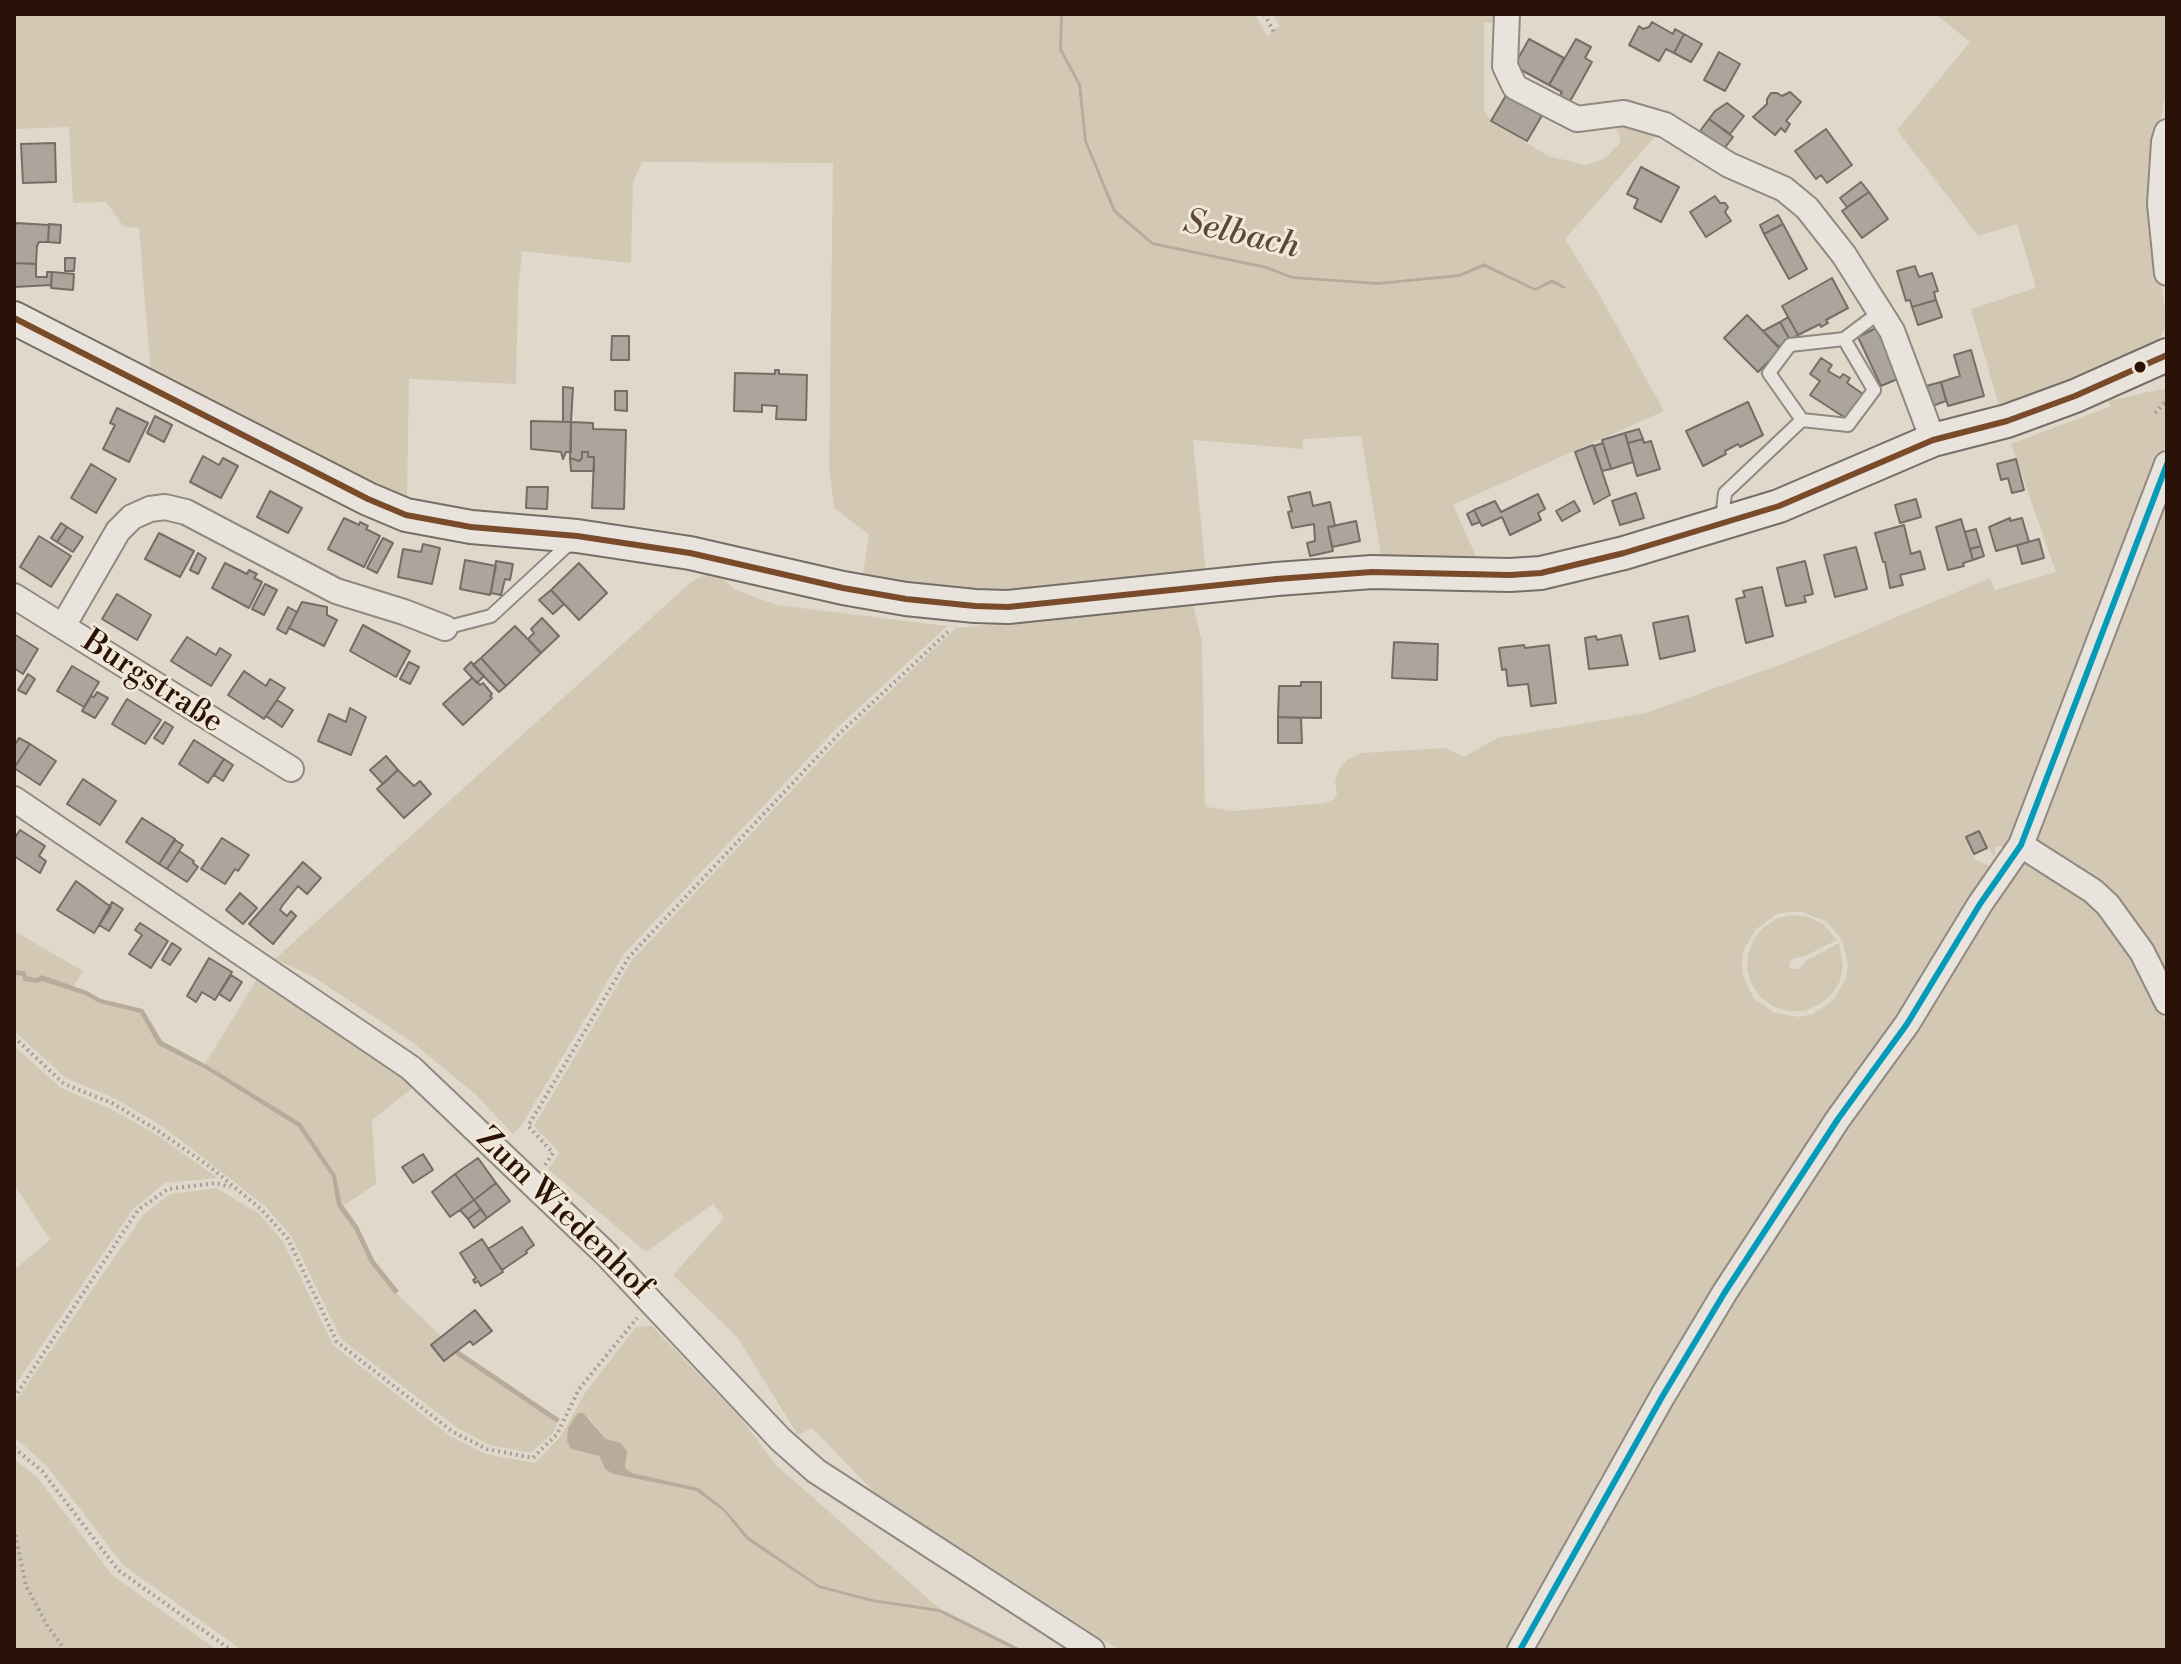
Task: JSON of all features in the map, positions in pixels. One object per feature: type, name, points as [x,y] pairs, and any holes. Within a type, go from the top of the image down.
[{"type":"street","points":[[1507,14],[1505,66],[1515,87],[1577,119],[1624,113],[1665,125],[1729,165],[1784,189],[1807,208],[1844,255],[1880,312],[1903,356],[1933,440]]},
{"type":"street","points":[[2167,132],[2160,204],[2167,273]]},
{"type":"street","points":[[14,318],[368,499],[406,515],[471,527],[577,536],[690,553],[906,599],[1008,607],[1277,579],[1407,571],[1510,575],[1541,573],[1624,553],[1779,506],[1933,440],[2007,421],[2075,396],[2167,355]]},
{"type":"street","points":[[1520,1650],[1662,1397],[1725,1292],[1838,1119],[1907,1024],[1980,904],[2021,845],[2167,464]]},
{"type":"street","points":[[63,626],[118,531],[132,517],[150,509],[165,507],[186,512],[336,591],[445,628]]},
{"type":"street","name":"Burgstraße","points":[[14,596],[291,769]]},
{"type":"street","name":"Zum Wiedenhof","points":[[14,799],[411,1068],[653,1302],[780,1439],[816,1471],[1092,1650]]},
{"type":"street","points":[[2021,845],[2093,891],[2108,905],[2135,941],[2167,1002]]},
{"type":"lane","points":[[1844,339],[1874,390],[1848,425],[1802,420],[1769,373],[1790,345],[1844,339],[1880,312]]},
{"type":"lane","points":[[1722,523],[1725,493],[1802,420]]},
{"type":"lane","points":[[445,628],[491,616],[577,536]]},
{"type":"path","points":[[1264,14],[1275,34]]},
{"type":"path","points":[[2155,413],[2167,400]]},
{"type":"path","points":[[532,1183],[553,1153],[528,1126],[629,957],[838,735],[975,606]]},
{"type":"path","points":[[14,1037],[64,1084],[112,1103],[157,1130],[261,1209],[288,1239],[337,1342],[453,1432],[487,1449],[533,1458],[563,1425],[579,1389],[629,1326],[653,1302]]},
{"type":"path","points":[[14,1398],[138,1210],[168,1189],[216,1183],[233,1187]]},
{"type":"path","points":[[14,1448],[42,1471],[118,1570],[231,1650]]},
{"type":"path","points":[[14,1529],[26,1586],[65,1650]]},
{"type":"shaded area","points":[[14,14],[1060,14],[1059,50],[1078,85],[1084,141],[1113,212],[1152,245],[1266,269],[1292,279],[1378,285],[1460,277],[1484,267],[1535,291],[1552,279],[1535,288],[1484,263],[1459,274],[1378,282],[1292,276],[1267,266],[1153,242],[1116,210],[1087,140],[1081,84],[1062,49],[1063,14],[1255,14],[1267,36],[1280,26],[1273,14],[1499,14],[1499,22],[1484,23],[1484,110],[1491,120],[1548,156],[1586,165],[1604,159],[1618,145],[1621,139],[1615,125],[1637,125],[1660,131],[1565,239],[1664,411],[1453,505],[1479,563],[1382,561],[1361,436],[1303,439],[1302,449],[1193,440],[1206,574],[994,594],[862,580],[869,534],[834,508],[829,466],[833,163],[642,162],[633,182],[631,263],[522,251],[516,384],[409,379],[407,500],[378,494],[151,374],[139,228],[124,227],[106,202],[73,203],[69,127],[14,129]]},
{"type":"shaded area","points":[[1060,14],[1063,14],[1062,49],[1081,84],[1087,141],[1116,210],[1153,242],[1267,266],[1292,276],[1378,282],[1459,274],[1484,263],[1535,288],[1552,279],[1566,287],[1564,289],[1552,283],[1535,291],[1484,267],[1460,277],[1378,285],[1292,279],[1266,269],[1152,245],[1113,212],[1084,141],[1078,85],[1059,50]]},
{"type":"shaded area","points":[[1935,14],[2167,14],[2167,87],[2159,127],[2155,245],[2167,323],[2156,347],[2001,413],[1971,309],[2036,288],[2017,224],[1978,236],[1897,130],[1970,42]]},
{"type":"shaded area","points":[[2167,388],[2167,440],[2007,850],[2001,846],[1995,847],[1995,858],[1988,847],[1966,837],[1974,859],[1994,868],[1510,1650],[1119,1650],[874,1492],[812,1428],[798,1435],[737,1337],[673,1275],[724,1218],[713,1204],[646,1252],[548,1169],[560,1153],[534,1126],[632,960],[840,739],[956,628],[1193,604],[1202,642],[1205,803],[1208,807],[1233,811],[1325,803],[1337,794],[1335,782],[1339,769],[1348,759],[1362,753],[1445,748],[1464,757],[1497,738],[1646,713],[1801,657],[1990,578],[1995,590],[2056,572],[2011,444],[2111,406],[2108,401]],"holes":[[[1802,912],[1826,921],[1842,940],[1848,965],[1846,978],[1834,1000],[1813,1014],[1800,1017],[1775,1013],[1754,999],[1743,976],[1742,963],[1743,951],[1756,929],[1777,914]]]},
{"type":"shaded area","points":[[2167,478],[2167,991],[2145,950],[2037,842],[2036,836]]},
{"type":"shaded area","points":[[710,572],[718,573],[735,590],[777,605],[947,626],[834,731],[624,954],[521,1126],[513,1134],[476,1095],[412,1042],[312,976],[275,959],[691,582]]},
{"type":"shaded area","points":[[2030,861],[2089,900],[2119,934],[2167,1024],[2167,1650],[1527,1650],[1730,1295],[2022,862]]},
{"type":"shaded area","points":[[1793,915],[1809,917],[1823,924],[1837,940],[1792,959],[1791,969],[1799,969],[1807,960],[1839,943],[1843,965],[1840,981],[1832,994],[1805,1011],[1774,1007],[1761,998],[1747,970],[1748,954],[1754,939],[1764,927],[1778,918]]},
{"type":"shaded area","points":[[14,931],[83,971],[73,987],[42,975],[36,979],[27,976],[24,971],[14,970]]},
{"type":"shaded area","points":[[14,970],[25,971],[27,976],[36,978],[42,975],[101,999],[143,1009],[162,1041],[301,1123],[336,1175],[342,1204],[358,1226],[374,1260],[399,1291],[395,1294],[370,1263],[354,1229],[337,1206],[332,1177],[298,1127],[205,1069],[158,1045],[140,1013],[99,1003],[85,995],[42,981],[24,981],[22,976],[14,975]]},
{"type":"shaded area","points":[[14,975],[42,980],[99,1003],[140,1013],[158,1045],[204,1069],[298,1127],[332,1177],[337,1206],[354,1229],[370,1263],[442,1337],[444,1361],[454,1353],[557,1423],[554,1432],[531,1453],[489,1445],[456,1427],[341,1339],[291,1236],[265,1206],[162,1126],[116,1099],[66,1078],[15,1032]]},
{"type":"shaded area","points":[[257,979],[415,1086],[372,1120],[376,1184],[343,1206],[336,1175],[301,1123],[205,1064]]},
{"type":"shaded area","points":[[14,1046],[61,1088],[111,1109],[157,1135],[218,1178],[165,1183],[133,1209],[14,1387],[14,1270],[50,1240],[14,1184]]},
{"type":"shaded area","points":[[216,1188],[258,1213],[283,1241],[333,1345],[450,1436],[486,1454],[535,1463],[561,1436],[585,1393],[636,1327],[652,1326],[740,1417],[776,1465],[940,1609],[872,1599],[819,1585],[749,1537],[725,1509],[699,1488],[632,1473],[625,1468],[627,1451],[606,1439],[590,1419],[575,1418],[571,1449],[599,1456],[605,1469],[613,1474],[696,1491],[723,1511],[747,1540],[819,1588],[872,1602],[939,1612],[1015,1650],[242,1650],[123,1565],[47,1466],[14,1437],[14,1404],[144,1214],[170,1194]]},
{"type":"shaded area","points":[[458,1350],[560,1419],[557,1423],[456,1355],[454,1353]]},
{"type":"shaded area","points":[[578,1413],[583,1413],[606,1439],[621,1443],[627,1451],[625,1468],[632,1473],[699,1488],[725,1509],[749,1537],[819,1585],[872,1599],[940,1609],[1023,1650],[1015,1650],[939,1612],[872,1602],[819,1588],[747,1540],[723,1511],[696,1491],[613,1474],[605,1469],[599,1456],[571,1449],[567,1441],[568,1428]]},
{"type":"shaded area","points":[[14,1459],[37,1477],[112,1575],[217,1650],[14,1650]]},
{"type":"building","points":[[1652,22],[1673,34],[1675,29],[1684,34],[1674,53],[1666,49],[1659,61],[1629,45],[1639,26],[1643,29]]},
{"type":"building","points":[[1684,34],[1702,44],[1691,62],[1674,53]]},
{"type":"building","points":[[1529,39],[1564,58],[1549,85],[1514,66]]},
{"type":"building","points":[[1576,39],[1591,47],[1585,58],[1592,62],[1568,105],[1558,99],[1562,92],[1549,85]]},
{"type":"building","points":[[1719,52],[1740,64],[1725,91],[1704,80]]},
{"type":"building","points":[[1508,92],[1544,112],[1527,141],[1491,121]]},
{"type":"building","points":[[1790,92],[1801,102],[1786,121],[1790,124],[1785,132],[1781,128],[1775,135],[1753,117],[1767,104],[1771,93],[1782,96]]},
{"type":"building","points":[[1727,103],[1744,116],[1730,134],[1709,119]]},
{"type":"building","points":[[1709,119],[1733,137],[1724,149],[1700,131]]},
{"type":"building","points":[[1826,129],[1852,165],[1827,183],[1821,175],[1816,179],[1795,151]]},
{"type":"building","points":[[55,143],[56,182],[23,183],[21,144]]},
{"type":"building","points":[[1641,167],[1679,187],[1661,222],[1634,208],[1638,199],[1627,194]]},
{"type":"building","points":[[1861,182],[1869,192],[1847,207],[1840,198]]},
{"type":"building","points":[[1869,192],[1888,219],[1862,238],[1842,211]]},
{"type":"building","points":[[1715,196],[1728,207],[1725,212],[1731,221],[1706,237],[1690,212]]},
{"type":"building","points":[[1778,215],[1783,224],[1764,234],[1760,225]]},
{"type":"building","points":[[17,223],[49,225],[48,242],[39,242],[37,246],[36,264],[14,263],[14,226]]},
{"type":"building","points":[[49,224],[61,225],[60,243],[48,242]]},
{"type":"building","points":[[1783,224],[1807,269],[1789,279],[1764,234]]},
{"type":"building","points":[[65,258],[75,258],[74,271],[65,271]]},
{"type":"building","points":[[14,263],[36,264],[36,277],[47,277],[47,272],[52,272],[51,285],[14,287]]},
{"type":"building","points":[[1915,266],[1919,277],[1932,273],[1938,291],[1934,292],[1936,300],[1912,307],[1910,300],[1906,301],[1897,271]]},
{"type":"building","points":[[52,272],[74,274],[73,290],[51,288]]},
{"type":"building","points":[[1832,278],[1848,308],[1826,320],[1828,323],[1821,327],[1820,324],[1798,335],[1782,306]]},
{"type":"building","points":[[1936,300],[1942,317],[1918,325],[1912,307]]},
{"type":"building","points":[[1747,315],[1781,349],[1758,372],[1724,338]]},
{"type":"building","points":[[1788,317],[1798,335],[1790,340],[1780,322]]},
{"type":"building","points":[[1780,322],[1790,340],[1778,347],[1763,331]]},
{"type":"building","points":[[1878,327],[1902,377],[1881,386],[1858,337]]},
{"type":"building","points":[[612,336],[629,336],[629,360],[611,360]]},
{"type":"building","points":[[1971,350],[1984,396],[1948,406],[1941,382],[1960,376],[1954,355]]},
{"type":"building","points":[[1821,358],[1832,365],[1828,371],[1840,378],[1843,374],[1850,378],[1847,383],[1863,394],[1847,419],[1810,395],[1820,381],[1810,374]]},
{"type":"building","points":[[775,370],[779,370],[779,374],[807,375],[806,420],[776,419],[777,406],[762,405],[762,412],[734,411],[735,373],[775,374]]},
{"type":"building","points":[[1941,382],[1946,401],[1932,406],[1926,386]]},
{"type":"building","points":[[563,387],[573,388],[571,422],[563,422]]},
{"type":"building","points":[[615,391],[627,391],[627,411],[615,410]]},
{"type":"building","points":[[1748,402],[1763,435],[1740,447],[1738,444],[1703,466],[1686,431]]},
{"type":"building","points":[[117,408],[148,423],[129,462],[103,449],[115,425],[110,423]]},
{"type":"building","points":[[155,416],[172,425],[164,442],[147,433]]},
{"type":"building","points":[[531,421],[571,422],[571,452],[566,452],[563,459],[561,452],[531,449]]},
{"type":"building","points":[[571,422],[593,423],[593,429],[626,430],[624,509],[592,508],[594,457],[582,452],[579,461],[570,458]]},
{"type":"building","points":[[1639,429],[1643,439],[1628,443],[1625,433]]},
{"type":"building","points":[[1625,433],[1633,462],[1611,469],[1602,440]]},
{"type":"building","points":[[1643,439],[1644,443],[1651,441],[1660,469],[1637,476],[1628,443]]},
{"type":"building","points":[[1603,443],[1611,469],[1602,471],[1594,446]]},
{"type":"building","points":[[1593,445],[1610,495],[1594,504],[1575,452]]},
{"type":"building","points":[[582,452],[594,457],[594,471],[571,471],[570,458],[579,461]]},
{"type":"building","points":[[203,456],[219,465],[223,458],[238,466],[221,498],[190,482]]},
{"type":"building","points":[[2016,459],[2024,490],[2012,493],[2008,478],[2001,480],[1997,464]]},
{"type":"building","points":[[91,464],[116,479],[96,513],[71,498]]},
{"type":"building","points":[[527,487],[548,487],[547,509],[526,508]]},
{"type":"building","points":[[270,491],[302,508],[288,533],[257,517]]},
{"type":"building","points":[[1310,492],[1313,506],[1330,502],[1335,526],[1328,527],[1333,551],[1310,556],[1307,543],[1315,541],[1314,524],[1292,528],[1288,497]]},
{"type":"building","points":[[1636,493],[1644,518],[1620,525],[1612,501]]},
{"type":"building","points":[[1538,494],[1545,509],[1538,513],[1541,520],[1510,535],[1502,517],[1482,526],[1474,510],[1495,501],[1501,512]]},
{"type":"building","points":[[1916,499],[1921,517],[1900,523],[1895,505]]},
{"type":"building","points":[[1574,501],[1580,511],[1562,521],[1556,511]]},
{"type":"building","points":[[1474,510],[1480,522],[1472,525],[1467,514]]},
{"type":"building","points":[[344,518],[368,526],[366,529],[380,536],[364,567],[328,549]]},
{"type":"building","points":[[2010,518],[2010,521],[2022,518],[2029,542],[1996,551],[1989,527]]},
{"type":"building","points":[[1961,519],[1973,560],[1948,570],[1936,527]]},
{"type":"building","points":[[1356,521],[1360,541],[1332,547],[1328,527]]},
{"type":"building","points":[[61,523],[67,527],[57,542],[51,538]]},
{"type":"building","points":[[1904,525],[1911,554],[1920,551],[1925,569],[1900,575],[1903,585],[1890,588],[1875,533]]},
{"type":"building","points":[[67,527],[83,537],[73,552],[57,542]]},
{"type":"building","points":[[1976,529],[1981,546],[1970,549],[1965,532]]},
{"type":"building","points":[[159,533],[194,551],[180,577],[145,559]]},
{"type":"building","points":[[39,536],[71,556],[51,587],[20,567]]},
{"type":"building","points":[[383,538],[393,543],[377,573],[367,568]]},
{"type":"building","points":[[2039,539],[2044,558],[2022,564],[2017,545]]},
{"type":"building","points":[[423,544],[440,548],[432,584],[398,577],[403,549],[421,552]]},
{"type":"building","points":[[1981,546],[1984,556],[1973,560],[1970,549]]},
{"type":"building","points":[[1856,547],[1867,589],[1835,597],[1824,555]]},
{"type":"building","points":[[198,553],[206,558],[198,574],[190,570]]},
{"type":"building","points":[[465,560],[496,566],[490,595],[460,589]]},
{"type":"building","points":[[496,561],[513,564],[510,580],[505,579],[501,595],[491,593]]},
{"type":"building","points":[[1805,561],[1813,594],[1804,596],[1806,602],[1786,606],[1777,568]]},
{"type":"building","points":[[225,563],[247,574],[249,570],[257,574],[254,578],[262,582],[249,608],[212,588]]},
{"type":"building","points":[[579,563],[607,593],[579,620],[551,590]]},
{"type":"building","points":[[265,584],[277,590],[264,615],[252,609]]},
{"type":"building","points":[[1762,587],[1773,636],[1746,643],[1736,599],[1745,597],[1743,591]]},
{"type":"building","points":[[551,590],[564,604],[553,614],[539,600]]},
{"type":"building","points":[[117,594],[151,615],[137,640],[102,619]]},
{"type":"building","points":[[302,602],[327,607],[327,615],[337,620],[324,646],[289,628]]},
{"type":"building","points":[[288,607],[297,612],[286,634],[277,629]]},
{"type":"building","points":[[1688,616],[1695,651],[1660,659],[1653,623]]},
{"type":"building","points":[[542,618],[559,636],[541,653],[528,639],[534,633],[531,629]]},
{"type":"building","points":[[363,625],[410,651],[396,677],[350,651]]},
{"type":"building","points":[[515,626],[541,653],[506,686],[481,658]]},
{"type":"building","points":[[14,634],[38,649],[23,674],[14,668]]},
{"type":"building","points":[[1621,635],[1628,665],[1589,669],[1585,638],[1596,636],[1597,640]]},
{"type":"building","points":[[187,637],[216,655],[220,648],[231,655],[211,686],[171,661]]},
{"type":"building","points":[[1394,642],[1438,644],[1437,680],[1392,678]]},
{"type":"building","points":[[1524,645],[1525,648],[1549,645],[1556,703],[1531,706],[1528,684],[1508,686],[1499,648]]},
{"type":"building","points":[[481,658],[506,686],[499,692],[473,665]]},
{"type":"building","points":[[409,662],[419,667],[410,684],[400,679]]},
{"type":"building","points":[[471,662],[484,676],[477,683],[464,669]]},
{"type":"building","points":[[72,666],[99,682],[84,707],[57,691]]},
{"type":"building","points":[[244,671],[266,686],[270,679],[285,688],[264,719],[228,695]]},
{"type":"building","points":[[28,674],[35,679],[26,694],[18,690]]},
{"type":"building","points":[[472,678],[480,685],[483,683],[492,698],[463,725],[443,704]]},
{"type":"building","points":[[1301,682],[1321,682],[1321,718],[1278,717],[1279,686],[1301,686]]},
{"type":"building","points":[[97,692],[108,698],[95,718],[82,711]]},
{"type":"building","points":[[127,699],[161,720],[145,744],[112,724]]},
{"type":"building","points":[[277,700],[293,710],[282,727],[266,716]]},
{"type":"building","points":[[350,708],[366,717],[351,755],[318,741],[329,714],[346,722]]},
{"type":"building","points":[[1278,717],[1301,718],[1302,743],[1278,743]]},
{"type":"building","points":[[165,722],[173,727],[163,744],[154,738]]},
{"type":"building","points":[[19,738],[30,744],[14,768],[14,746]]},
{"type":"building","points":[[194,740],[224,759],[208,783],[179,764]]},
{"type":"building","points":[[30,744],[56,761],[40,785],[14,768]]},
{"type":"building","points":[[386,756],[398,770],[383,784],[370,770]]},
{"type":"building","points":[[224,759],[233,765],[223,781],[214,775]]},
{"type":"building","points":[[398,770],[414,786],[420,781],[431,794],[404,818],[377,789]]},
{"type":"building","points":[[83,779],[116,801],[100,825],[67,804]]},
{"type":"building","points":[[142,818],[175,839],[159,864],[126,842]]},
{"type":"building","points":[[20,830],[45,846],[39,856],[46,861],[40,873],[14,856],[14,839]]},
{"type":"building","points":[[1979,831],[1987,848],[1974,854],[1966,837]]},
{"type":"building","points":[[222,838],[249,855],[225,884],[201,869]]},
{"type":"building","points":[[175,840],[183,845],[167,869],[159,864]]},
{"type":"building","points":[[179,851],[198,867],[187,882],[167,869]]},
{"type":"building","points":[[303,862],[321,878],[307,894],[298,886],[282,906],[280,910],[287,916],[291,911],[296,916],[273,944],[249,924]]},
{"type":"building","points":[[76,881],[111,907],[94,933],[57,910]]},
{"type":"building","points":[[240,893],[257,908],[243,924],[226,910]]},
{"type":"building","points":[[112,902],[123,909],[109,931],[99,925]]},
{"type":"building","points":[[140,923],[168,941],[151,968],[129,954],[142,935],[135,930]]},
{"type":"building","points":[[172,943],[181,949],[170,965],[162,960]]},
{"type":"building","points":[[209,958],[232,972],[215,1000],[202,992],[196,1002],[187,996]]},
{"type":"building","points":[[231,975],[242,982],[230,1001],[219,994]]},
{"type":"building","points":[[423,1154],[433,1170],[413,1183],[402,1167]]},
{"type":"building","points":[[478,1158],[496,1183],[474,1200],[455,1174]]},
{"type":"building","points":[[455,1174],[474,1200],[450,1217],[432,1192]]},
{"type":"building","points":[[496,1183],[510,1201],[487,1218],[474,1200]]},
{"type":"building","points":[[474,1200],[481,1209],[468,1219],[460,1210]]},
{"type":"building","points":[[481,1209],[487,1218],[474,1228],[468,1219]]},
{"type":"building","points":[[522,1227],[534,1245],[502,1270],[488,1249]]},
{"type":"building","points":[[482,1239],[503,1272],[481,1286],[473,1280],[476,1278],[460,1253]]},
{"type":"building","points":[[475,1310],[492,1331],[473,1345],[470,1341],[444,1361],[431,1345]]},
{"type":"transit line","points":[[14,318],[368,499],[406,515],[471,527],[577,536],[690,553],[906,599],[1008,607],[1372,572],[1541,573],[1624,553],[1779,506],[1933,440],[2007,421],[2075,396],[2167,355]]},
{"type":"transit line","points":[[1520,1650],[1662,1397],[1725,1292],[1838,1119],[1907,1024],[1980,904],[2021,845],[2167,464]]},
{"type":"water label","name":"Selbach","points":[[1241,236]]}]
